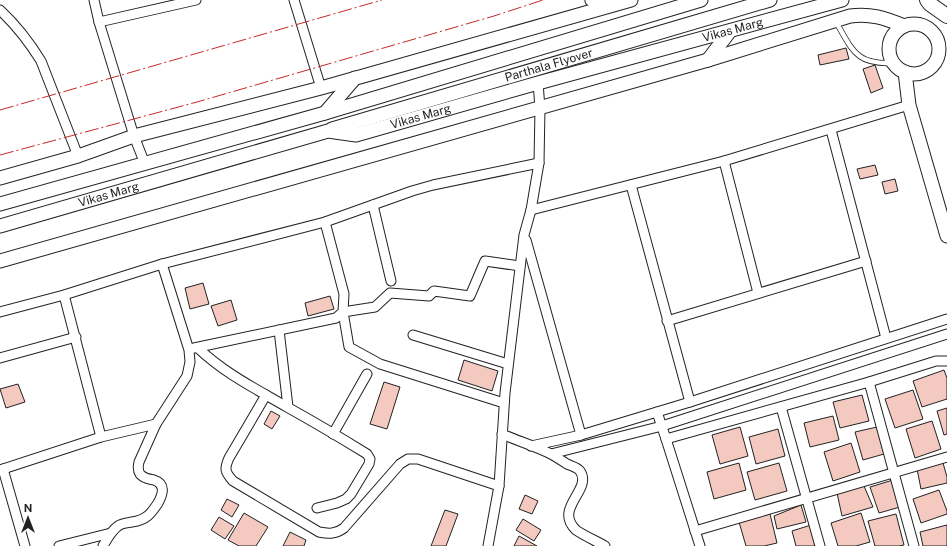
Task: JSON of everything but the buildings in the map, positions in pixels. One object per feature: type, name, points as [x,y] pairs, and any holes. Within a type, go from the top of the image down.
[{"type":"main road","name":"Parthala Flyover","points":[[325,113],[702,0]]},
{"type":"main road","name":"Parthala Flyover","points":[[328,131],[770,0]]},
{"type":"main road","name":"Vikas Marg","points":[[0,226],[328,131],[356,135],[842,0]]},
{"type":"main road","points":[[927,0],[930,4],[947,16]]},
{"type":"main road","points":[[0,178],[78,156],[134,136],[355,78],[589,4],[623,1]]},
{"type":"main road","points":[[0,261],[708,60],[850,16],[869,15],[888,19],[904,26]]},
{"type":"main road","points":[[934,33],[943,56],[928,70],[921,73],[913,74],[898,68],[890,54],[890,45],[894,34],[904,26],[920,24],[928,27],[934,33],[947,40]]},
{"type":"main road","points":[[754,25],[759,44]]},
{"type":"main road","points":[[708,60],[730,31]]},
{"type":"main road","points":[[905,72],[910,105],[947,236]]},
{"type":"main road","points":[[325,113],[355,78]]},
{"type":"main road","name":"Vikas Marg","points":[[0,204],[325,113]]},
{"type":"street","points":[[94,0],[99,22],[134,136],[145,164]]},
{"type":"street","points":[[99,22],[196,0]]},
{"type":"street","points":[[294,0],[321,88]]},
{"type":"street","points":[[589,4],[604,3],[608,0]]},
{"type":"street","points":[[0,10],[20,32],[42,61],[78,156]]},
{"type":"street","points":[[488,546],[499,486],[504,403],[524,235],[531,210],[539,163],[540,108],[538,84]]},
{"type":"street","points":[[531,210],[724,162],[910,105]]},
{"type":"street","points":[[831,130],[886,338]]},
{"type":"street","points":[[724,162],[758,293]]},
{"type":"street","points":[[0,312],[64,295],[162,264],[325,222],[433,185],[539,163]]},
{"type":"street","points":[[631,185],[690,402]]},
{"type":"street","points":[[373,205],[391,281]]},
{"type":"street","points":[[325,222],[344,294],[343,312],[349,347],[380,364],[504,403]]},
{"type":"street","points":[[524,235],[581,435]]},
{"type":"street","points":[[667,321],[866,261]]},
{"type":"street","points":[[193,349],[336,318],[343,312],[375,307],[390,293],[429,296],[434,291],[470,296],[485,262],[520,266]]},
{"type":"street","points":[[103,546],[117,526],[122,523],[144,519],[152,513],[162,497],[163,491],[161,485],[156,481],[144,478],[140,474],[138,467],[139,462],[156,424],[187,376],[193,349],[162,264]]},
{"type":"street","points":[[64,295],[102,437]]},
{"type":"street","points":[[531,446],[581,435],[690,402],[947,318]]},
{"type":"street","points":[[279,330],[288,407]]},
{"type":"street","points":[[551,454],[662,426],[947,334]]},
{"type":"street","points":[[413,335],[508,364]]},
{"type":"street","points":[[0,358],[76,337]]},
{"type":"street","points":[[193,349],[266,395],[367,454],[370,459],[369,464],[351,494],[346,499],[337,503],[317,508]]},
{"type":"street","points":[[666,439],[869,382],[936,361],[947,361]]},
{"type":"street","points":[[333,434],[367,374]]},
{"type":"street","points":[[869,382],[914,546]]},
{"type":"street","points":[[266,395],[229,458],[226,466],[227,474],[233,482],[319,532],[333,534],[344,528],[400,464],[408,459],[418,459],[499,486]]},
{"type":"street","points":[[782,407],[820,546]]},
{"type":"street","points":[[657,412],[700,546]]},
{"type":"street","points":[[25,546],[2,469],[102,437],[156,424]]},
{"type":"street","points":[[502,434],[551,454],[568,465],[579,469],[583,484],[573,500],[568,513],[570,521],[576,530],[605,546]]},
{"type":"street","points":[[695,531],[947,457]]},
{"type":"street","points":[[59,546],[111,533]]},
{"type":"lane","points":[[836,21],[855,53],[863,59],[876,63],[894,63]]},
{"type":"power","points":[[0,110],[382,0]]},
{"type":"power","points":[[0,155],[197,102],[494,16],[543,0]]}]
